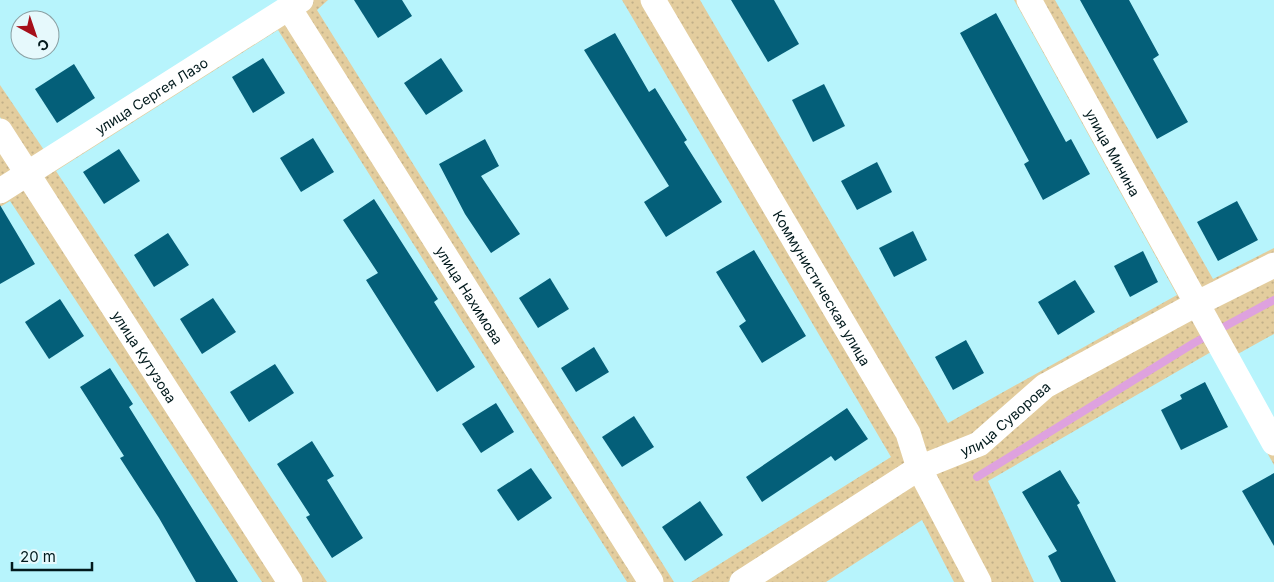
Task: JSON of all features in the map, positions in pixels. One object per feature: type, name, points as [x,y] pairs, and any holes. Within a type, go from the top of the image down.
[{"type":"street","name":"Коммунистическая улица","points":[[654,0],[908,433],[919,468],[979,582]]},
{"type":"street","name":"улица Минина","points":[[1029,0],[1274,443]]},
{"type":"street","name":"улица Сергея Лазо","points":[[0,191],[295,4]]},
{"type":"street","name":"улица Нахимова","points":[[295,4],[651,582]]},
{"type":"street","name":"улица Кутузова","points":[[0,131],[290,582]]},
{"type":"street","name":"улица Суворова","points":[[742,582],[919,468],[979,444],[1045,386],[1198,303],[1274,265]]},
{"type":"shaded area","points":[[310,0],[328,0],[317,10],[674,582],[656,582],[295,10]]},
{"type":"shaded area","points":[[622,0],[643,0],[900,437],[910,464],[728,582],[691,582],[891,457]]},
{"type":"shaded area","points":[[661,0],[700,0],[948,423],[1177,295],[1014,0],[1023,0],[1189,300],[975,439],[923,458]]},
{"type":"shaded area","points":[[1036,0],[1055,0],[1213,279],[1274,248],[1274,259],[1202,295]]},
{"type":"shaded area","points":[[288,15],[645,582],[627,582],[278,30],[56,171],[327,582],[297,582],[37,174]]},
{"type":"shaded area","points":[[0,85],[44,150],[30,164],[0,117]]},
{"type":"shaded area","points":[[0,142],[20,172],[0,179]]},
{"type":"shaded area","points":[[25,181],[283,582],[262,582],[10,201],[0,207],[0,198]]},
{"type":"shaded area","points":[[1274,274],[1274,334],[1236,355],[1208,308]]},
{"type":"shaded area","points":[[1192,315],[1274,455],[1274,465],[1211,352],[988,481],[1034,582],[985,582],[926,473],[1047,392]]},
{"type":"shaded area","points":[[918,478],[972,582],[954,582],[922,520],[826,582],[758,582]]},
{"type":"building","points":[[354,0],[402,0],[412,16],[378,38]]},
{"type":"building","points":[[731,0],[774,0],[799,44],[768,62]]},
{"type":"building","points":[[1080,0],[1129,0],[1159,55],[1153,59],[1188,122],[1157,139]]},
{"type":"building","points":[[996,13],[1066,142],[1071,139],[1090,174],[1043,200],[1024,164],[1029,161],[960,33]]},
{"type":"building","points":[[615,33],[649,92],[655,88],[687,140],[684,142],[722,202],[666,237],[644,202],[669,186],[584,50]]},
{"type":"building","points":[[263,58],[285,93],[253,113],[232,77]]},
{"type":"building","points":[[441,58],[463,91],[426,115],[404,83]]},
{"type":"building","points":[[74,64],[95,98],[57,123],[35,89]]},
{"type":"building","points":[[824,84],[845,126],[813,142],[792,100]]},
{"type":"building","points":[[313,138],[334,172],[301,192],[280,158]]},
{"type":"building","points":[[485,139],[499,166],[481,176],[520,234],[491,253],[465,214],[439,164]]},
{"type":"building","points":[[119,149],[140,181],[104,204],[83,172]]},
{"type":"building","points":[[877,162],[892,192],[857,210],[841,181]]},
{"type":"building","points":[[374,199],[438,299],[434,302],[475,367],[437,392],[366,280],[378,273],[343,220]]},
{"type":"building","points":[[1237,201],[1258,240],[1218,261],[1197,222]]},
{"type":"building","points":[[0,205],[35,264],[0,284]]},
{"type":"building","points":[[913,231],[927,260],[894,277],[879,248]]},
{"type":"building","points":[[168,233],[189,265],[154,287],[134,255]]},
{"type":"building","points":[[754,250],[806,336],[762,363],[739,326],[746,321],[716,272]]},
{"type":"building","points":[[1143,251],[1158,282],[1130,297],[1114,266]]},
{"type":"building","points":[[550,278],[569,309],[538,328],[519,298]]},
{"type":"building","points":[[1075,280],[1095,312],[1058,335],[1038,302]]},
{"type":"building","points":[[213,298],[236,332],[202,354],[180,319]]},
{"type":"building","points":[[60,299],[84,336],[49,359],[25,322]]},
{"type":"building","points":[[966,340],[984,373],[953,390],[935,357]]},
{"type":"building","points":[[594,347],[609,372],[576,392],[561,368]]},
{"type":"building","points":[[275,364],[294,393],[249,422],[230,392]]},
{"type":"building","points":[[110,368],[133,404],[129,407],[238,582],[196,582],[159,518],[120,458],[124,456],[80,387]]},
{"type":"building","points":[[1205,382],[1228,427],[1181,450],[1161,410],[1182,399],[1180,395]]},
{"type":"building","points":[[496,403],[514,432],[481,453],[462,424]]},
{"type":"building","points":[[847,408],[868,439],[835,461],[831,456],[762,502],[746,477]]},
{"type":"building","points":[[634,416],[654,447],[622,467],[602,437]]},
{"type":"building","points":[[312,441],[334,476],[327,480],[363,538],[332,558],[306,517],[310,515],[277,464]]},
{"type":"building","points":[[531,468],[552,498],[518,521],[497,490]]},
{"type":"building","points":[[1060,470],[1080,503],[1077,505],[1116,582],[1061,582],[1048,556],[1057,551],[1022,492]]},
{"type":"building","points":[[1274,473],[1274,546],[1242,491]]},
{"type":"building","points":[[700,501],[723,535],[685,561],[662,527]]},
{"type":"waterway","points":[[977,477],[1194,343],[1274,300]]}]
